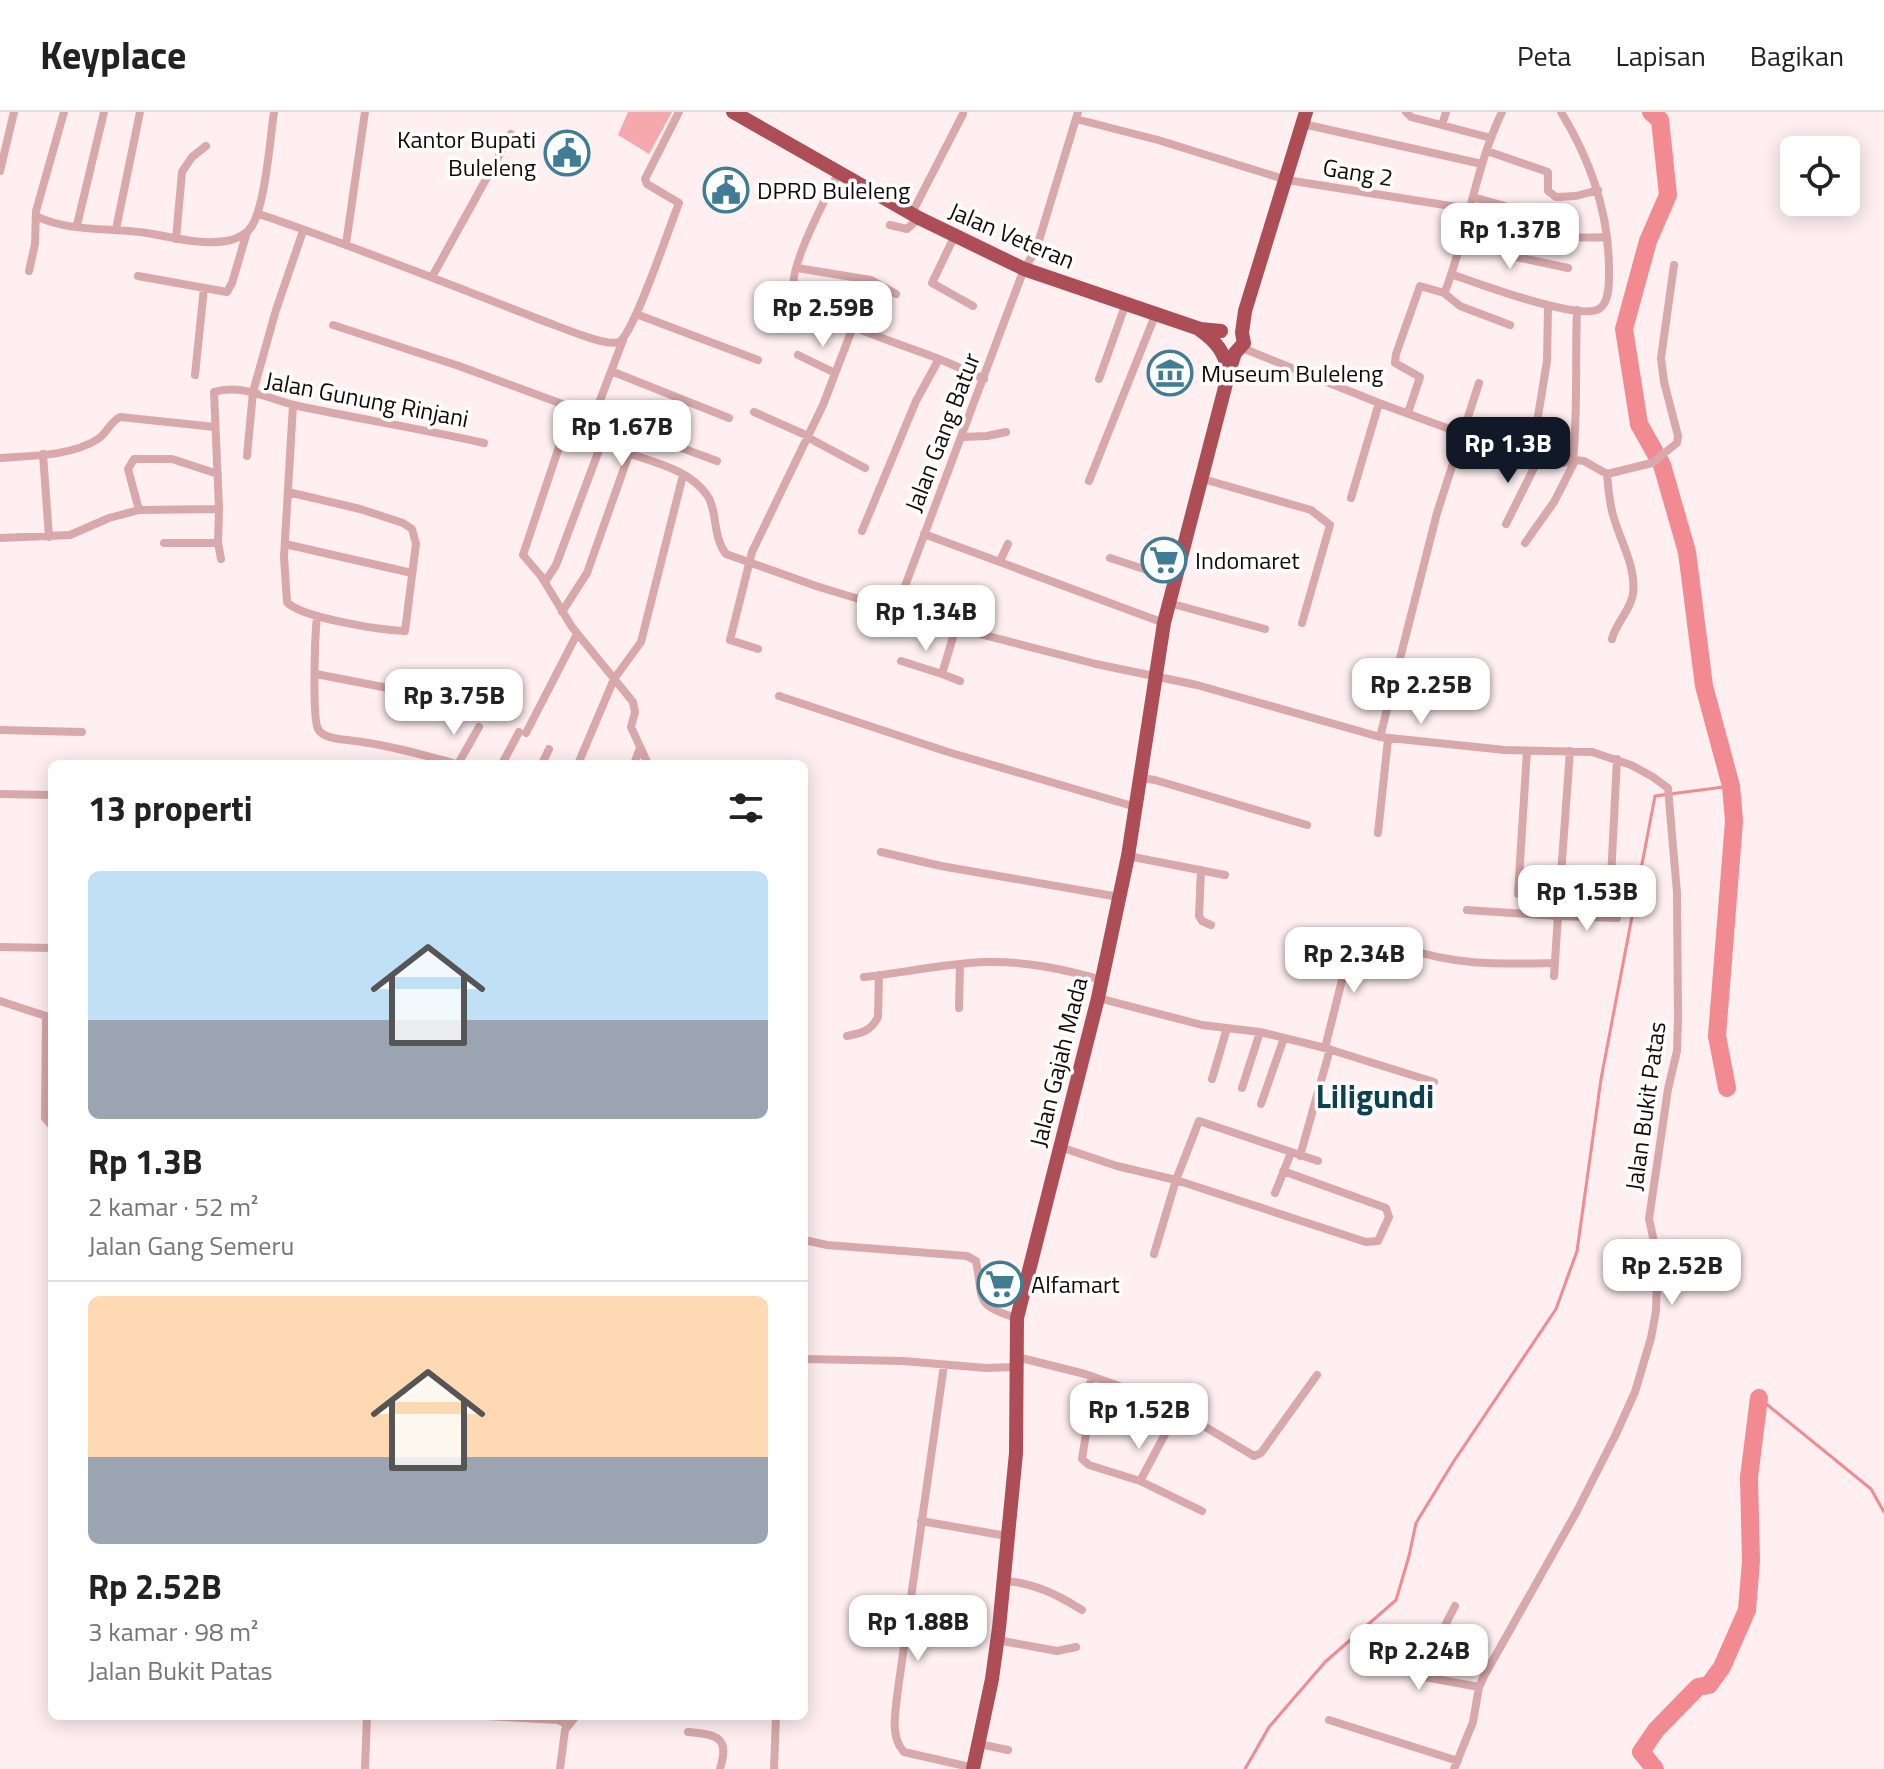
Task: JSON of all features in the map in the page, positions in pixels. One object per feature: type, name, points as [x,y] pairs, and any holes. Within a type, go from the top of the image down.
[{"type":"highway","name":"Jalan Veteran","points":[[733,112],[915,216],[1024,269],[1230,341]]},
{"type":"highway","name":"Jalan Gajah Mada","points":[[973,1768],[997,1640],[1016,1453],[1017,1318],[1102,980],[1128,856],[1164,623],[1229,372],[1230,341],[1245,311],[1305,118]]},
{"type":"street","points":[[0,171],[14,112]]},
{"type":"street","points":[[29,271],[39,201],[64,112]]},
{"type":"street","points":[[77,225],[104,112]]},
{"type":"street","points":[[116,229],[140,112]]},
{"type":"street","points":[[138,276],[222,292],[230,288],[248,231],[259,214],[274,112]]},
{"type":"street","points":[[346,244],[365,112]]},
{"type":"street","points":[[679,112],[645,179],[647,184],[679,203],[636,314],[623,339],[596,417],[594,432],[602,442],[683,475],[707,495],[720,544],[730,556],[896,610],[1076,660],[1155,677]]},
{"type":"street","points":[[1406,112],[1411,117],[1491,138]]},
{"type":"street","points":[[1442,125],[1446,112]]},
{"type":"street","points":[[1444,293],[1463,238],[1482,164],[1502,112]]},
{"type":"street","points":[[1451,274],[1548,306],[1599,309],[1608,294],[1607,237],[1598,190],[1561,112]]},
{"type":"street","points":[[890,225],[907,229],[963,114]]},
{"type":"street","name":"Gang 2","points":[[1077,115],[1287,180],[1469,214],[1513,232],[1570,238],[1607,237]]},
{"type":"street","name":"Jalan Gang Batur","points":[[896,610],[1024,269],[1040,239],[1077,115]]},
{"type":"street","points":[[1305,118],[1482,164]]},
{"type":"street","points":[[432,277],[511,134]]},
{"type":"street","points":[[176,239],[182,172],[192,157],[206,146]]},
{"type":"street","points":[[1487,151],[1548,172],[1548,191],[1556,197],[1598,190]]},
{"type":"street","points":[[838,174],[797,268],[793,283],[800,298],[853,327],[984,379]]},
{"type":"street","points":[[1473,197],[1505,206]]},
{"type":"street","points":[[259,214],[346,244],[565,329],[609,343],[623,339]]},
{"type":"street","points":[[38,217],[64,225],[116,229],[176,239],[227,241],[248,231]]},
{"type":"street","points":[[221,559],[214,392],[253,392],[303,231]]},
{"type":"street","points":[[955,235],[932,283],[973,306]]},
{"type":"street","points":[[1463,238],[1516,257],[1568,268]]},
{"type":"street","points":[[1230,341],[1379,403],[1534,460],[1584,461],[1607,474],[1652,463],[1676,446],[1678,436],[1661,358],[1674,265]]},
{"type":"street","points":[[797,268],[871,280],[896,294]]},
{"type":"street","points":[[1408,413],[1420,377],[1395,363],[1420,286],[1444,293],[1460,306],[1510,325]]},
{"type":"street","points":[[195,375],[204,288]]},
{"type":"street","points":[[1099,379],[1126,303]]},
{"type":"street","points":[[1506,524],[1534,460],[1548,354],[1548,306]]},
{"type":"street","points":[[1525,543],[1554,502],[1574,460],[1577,310]]},
{"type":"street","points":[[1089,481],[1156,313]]},
{"type":"street","points":[[636,314],[758,360]]},
{"type":"street","points":[[333,325],[418,352],[717,461]]},
{"type":"street","points":[[758,649],[730,640],[748,562],[808,436],[853,327]]},
{"type":"street","points":[[798,355],[835,373]]},
{"type":"street","points":[[862,531],[916,401],[939,359]]},
{"type":"street","points":[[611,371],[729,418]]},
{"type":"street","points":[[1378,833],[1384,738],[1419,578],[1479,383]]},
{"type":"street","name":"Jalan Gunung Rinjani","points":[[247,456],[253,392],[293,405],[484,443]]},
{"type":"street","points":[[1351,498],[1379,403]]},
{"type":"street","points":[[288,492],[360,509],[408,525],[416,539],[405,631],[317,617],[295,610],[287,602],[284,576],[285,544],[293,405]]},
{"type":"street","points":[[754,412],[808,436],[865,468]]},
{"type":"street","points":[[0,458],[43,454],[92,443],[120,417],[215,427]]},
{"type":"street","points":[[564,432],[523,552],[524,557],[545,582],[577,634],[633,702],[635,712],[631,727],[646,760]]},
{"type":"street","points":[[962,437],[1006,432]]},
{"type":"street","points":[[545,582],[556,565],[602,442]]},
{"type":"street","points":[[43,454],[49,537]]},
{"type":"street","points":[[562,612],[587,573],[629,454]]},
{"type":"street","points":[[139,510],[128,469],[134,459],[172,459],[218,474]]},
{"type":"street","points":[[1607,474],[1612,511],[1631,568],[1633,592],[1627,612],[1615,627],[1612,639]]},
{"type":"street","points":[[580,760],[614,679],[641,642],[683,475]]},
{"type":"street","points":[[1203,479],[1311,510],[1330,525],[1302,623]]},
{"type":"street","points":[[0,538],[49,537],[79,532],[109,518],[139,510],[219,509]]},
{"type":"street","points":[[924,534],[1164,623]]},
{"type":"street","points":[[164,543],[218,543]]},
{"type":"street","points":[[285,544],[412,573]]},
{"type":"street","points":[[1000,561],[1008,544]]},
{"type":"street","points":[[1110,558],[1175,579]]},
{"type":"street","points":[[1169,603],[1265,629]]},
{"type":"street","points":[[317,617],[317,725],[325,735],[442,760]]},
{"type":"street","points":[[942,674],[956,627]]},
{"type":"street","points":[[504,760],[577,634]]},
{"type":"street","points":[[901,661],[960,681]]},
{"type":"street","points":[[316,674],[388,688]]},
{"type":"street","name":"Jalan Bukit Patas","points":[[1155,677],[1252,700],[1384,738],[1527,751],[1592,752],[1617,759],[1653,777],[1669,792],[1677,893],[1678,1027],[1650,1210],[1657,1282],[1651,1338],[1624,1419],[1583,1500],[1479,1687],[1473,1722],[1456,1765]]},
{"type":"street","points":[[779,696],[948,752],[1136,807]]},
{"type":"street","points":[[459,760],[479,727]]},
{"type":"street","points":[[0,730],[82,732]]},
{"type":"street","points":[[636,760],[640,748]]},
{"type":"street","points":[[544,760],[549,749]]},
{"type":"street","points":[[1518,894],[1527,751]]},
{"type":"street","points":[[1554,976],[1570,751]]},
{"type":"street","points":[[1611,878],[1617,759]]},
{"type":"street","points":[[1140,778],[1307,825]]},
{"type":"street","points":[[0,794],[48,795]]},
{"type":"street","points":[[881,852],[941,866],[1119,897]]},
{"type":"street","points":[[1128,856],[1225,875]]},
{"type":"street","points":[[1201,870],[1199,916],[1211,925]]},
{"type":"street","points":[[1592,917],[1594,875]]},
{"type":"street","points":[[1467,910],[1617,918]]},
{"type":"street","points":[[1275,1193],[1283,1171],[1295,1154],[1327,1048],[1342,980],[1362,936]]},
{"type":"street","points":[[0,947],[48,948]]},
{"type":"street","points":[[1402,947],[1435,958],[1482,965],[1555,963]]},
{"type":"street","points":[[864,977],[986,962],[1065,969],[1102,980]]},
{"type":"street","points":[[959,1008],[960,964]]},
{"type":"street","points":[[847,1036],[868,1031],[876,1022],[879,975]]},
{"type":"street","points":[[1098,998],[1202,1025],[1260,1032],[1327,1048],[1434,1082]]},
{"type":"street","points":[[0,1001],[48,1016]]},
{"type":"street","points":[[1212,1079],[1227,1028]]},
{"type":"street","points":[[1242,1088],[1260,1032]]},
{"type":"street","points":[[1261,1104],[1284,1038]]},
{"type":"street","points":[[48,1090],[45,1118],[48,1121]]},
{"type":"street","points":[[1154,1254],[1176,1180],[1199,1121],[1318,1161]]},
{"type":"street","points":[[1059,1147],[1117,1166],[1176,1180],[1366,1242],[1378,1241],[1389,1217],[1386,1208],[1283,1171]]},
{"type":"street","points":[[808,1241],[967,1256],[976,1261],[984,1303],[1017,1318]]},
{"type":"street","points":[[808,1359],[944,1365],[1016,1362],[1092,1377],[1162,1401],[1249,1454],[1258,1455],[1317,1375]]},
{"type":"street","points":[[944,1365],[896,1703],[897,1742],[909,1753],[973,1768]]},
{"type":"street","points":[[1092,1377],[1081,1419],[1087,1427],[1082,1459],[1089,1465],[1140,1481],[1202,1511]]},
{"type":"street","points":[[1140,1481],[1178,1410]]},
{"type":"street","points":[[921,1521],[1007,1536]]},
{"type":"street","points":[[1003,1581],[1031,1585],[1082,1610]]},
{"type":"street","points":[[1419,1676],[1455,1606]]},
{"type":"street","points":[[878,1617],[957,1616]]},
{"type":"street","points":[[997,1640],[1057,1651],[1076,1647]]},
{"type":"street","points":[[1373,1654],[1419,1676],[1479,1687]]},
{"type":"street","points":[[365,1769],[367,1720]]},
{"type":"street","points":[[558,1720],[568,1725]]},
{"type":"street","points":[[560,1769],[568,1725],[572,1720]]},
{"type":"street","points":[[774,1769],[776,1720]]},
{"type":"street","points":[[1329,1720],[1456,1765]]},
{"type":"street","points":[[688,1732],[713,1735],[721,1740],[725,1750],[720,1769]]},
{"type":"street","points":[[979,1744],[1008,1750]]},
{"type":"shaded area","points":[[628,112],[672,112],[649,154],[618,135]]},
{"type":"waterway","points":[[1651,112],[1660,120],[1668,195],[1648,241],[1624,329],[1639,424],[1662,465],[1687,552],[1704,686],[1731,786],[1734,821],[1717,1036],[1727,1088]]},
{"type":"waterway","points":[[1245,1769],[1269,1727],[1325,1662],[1396,1600],[1416,1523],[1556,1309],[1577,1251],[1601,1079],[1655,796],[1731,786]]},
{"type":"waterway","points":[[1759,1398],[1871,1489],[1884,1512]]},
{"type":"waterway","points":[[1655,1769],[1641,1752],[1656,1730],[1698,1687],[1709,1685],[1722,1667],[1747,1610],[1751,1561],[1749,1477],[1759,1398]]},
{"type":"place","name":"Kantor Bupati Buleleng","points":[[567,153]]},
{"type":"place","name":"DPRD Buleleng","points":[[726,190]]},
{"type":"place","name":"Museum Buleleng","points":[[1170,373]]},
{"type":"place","name":"Indomaret","points":[[1164,560]]},
{"type":"place","name":"Alfamart","points":[[1000,1284]]},
{"type":"district","name":"Liligundi","points":[[1375,1096]]}]
